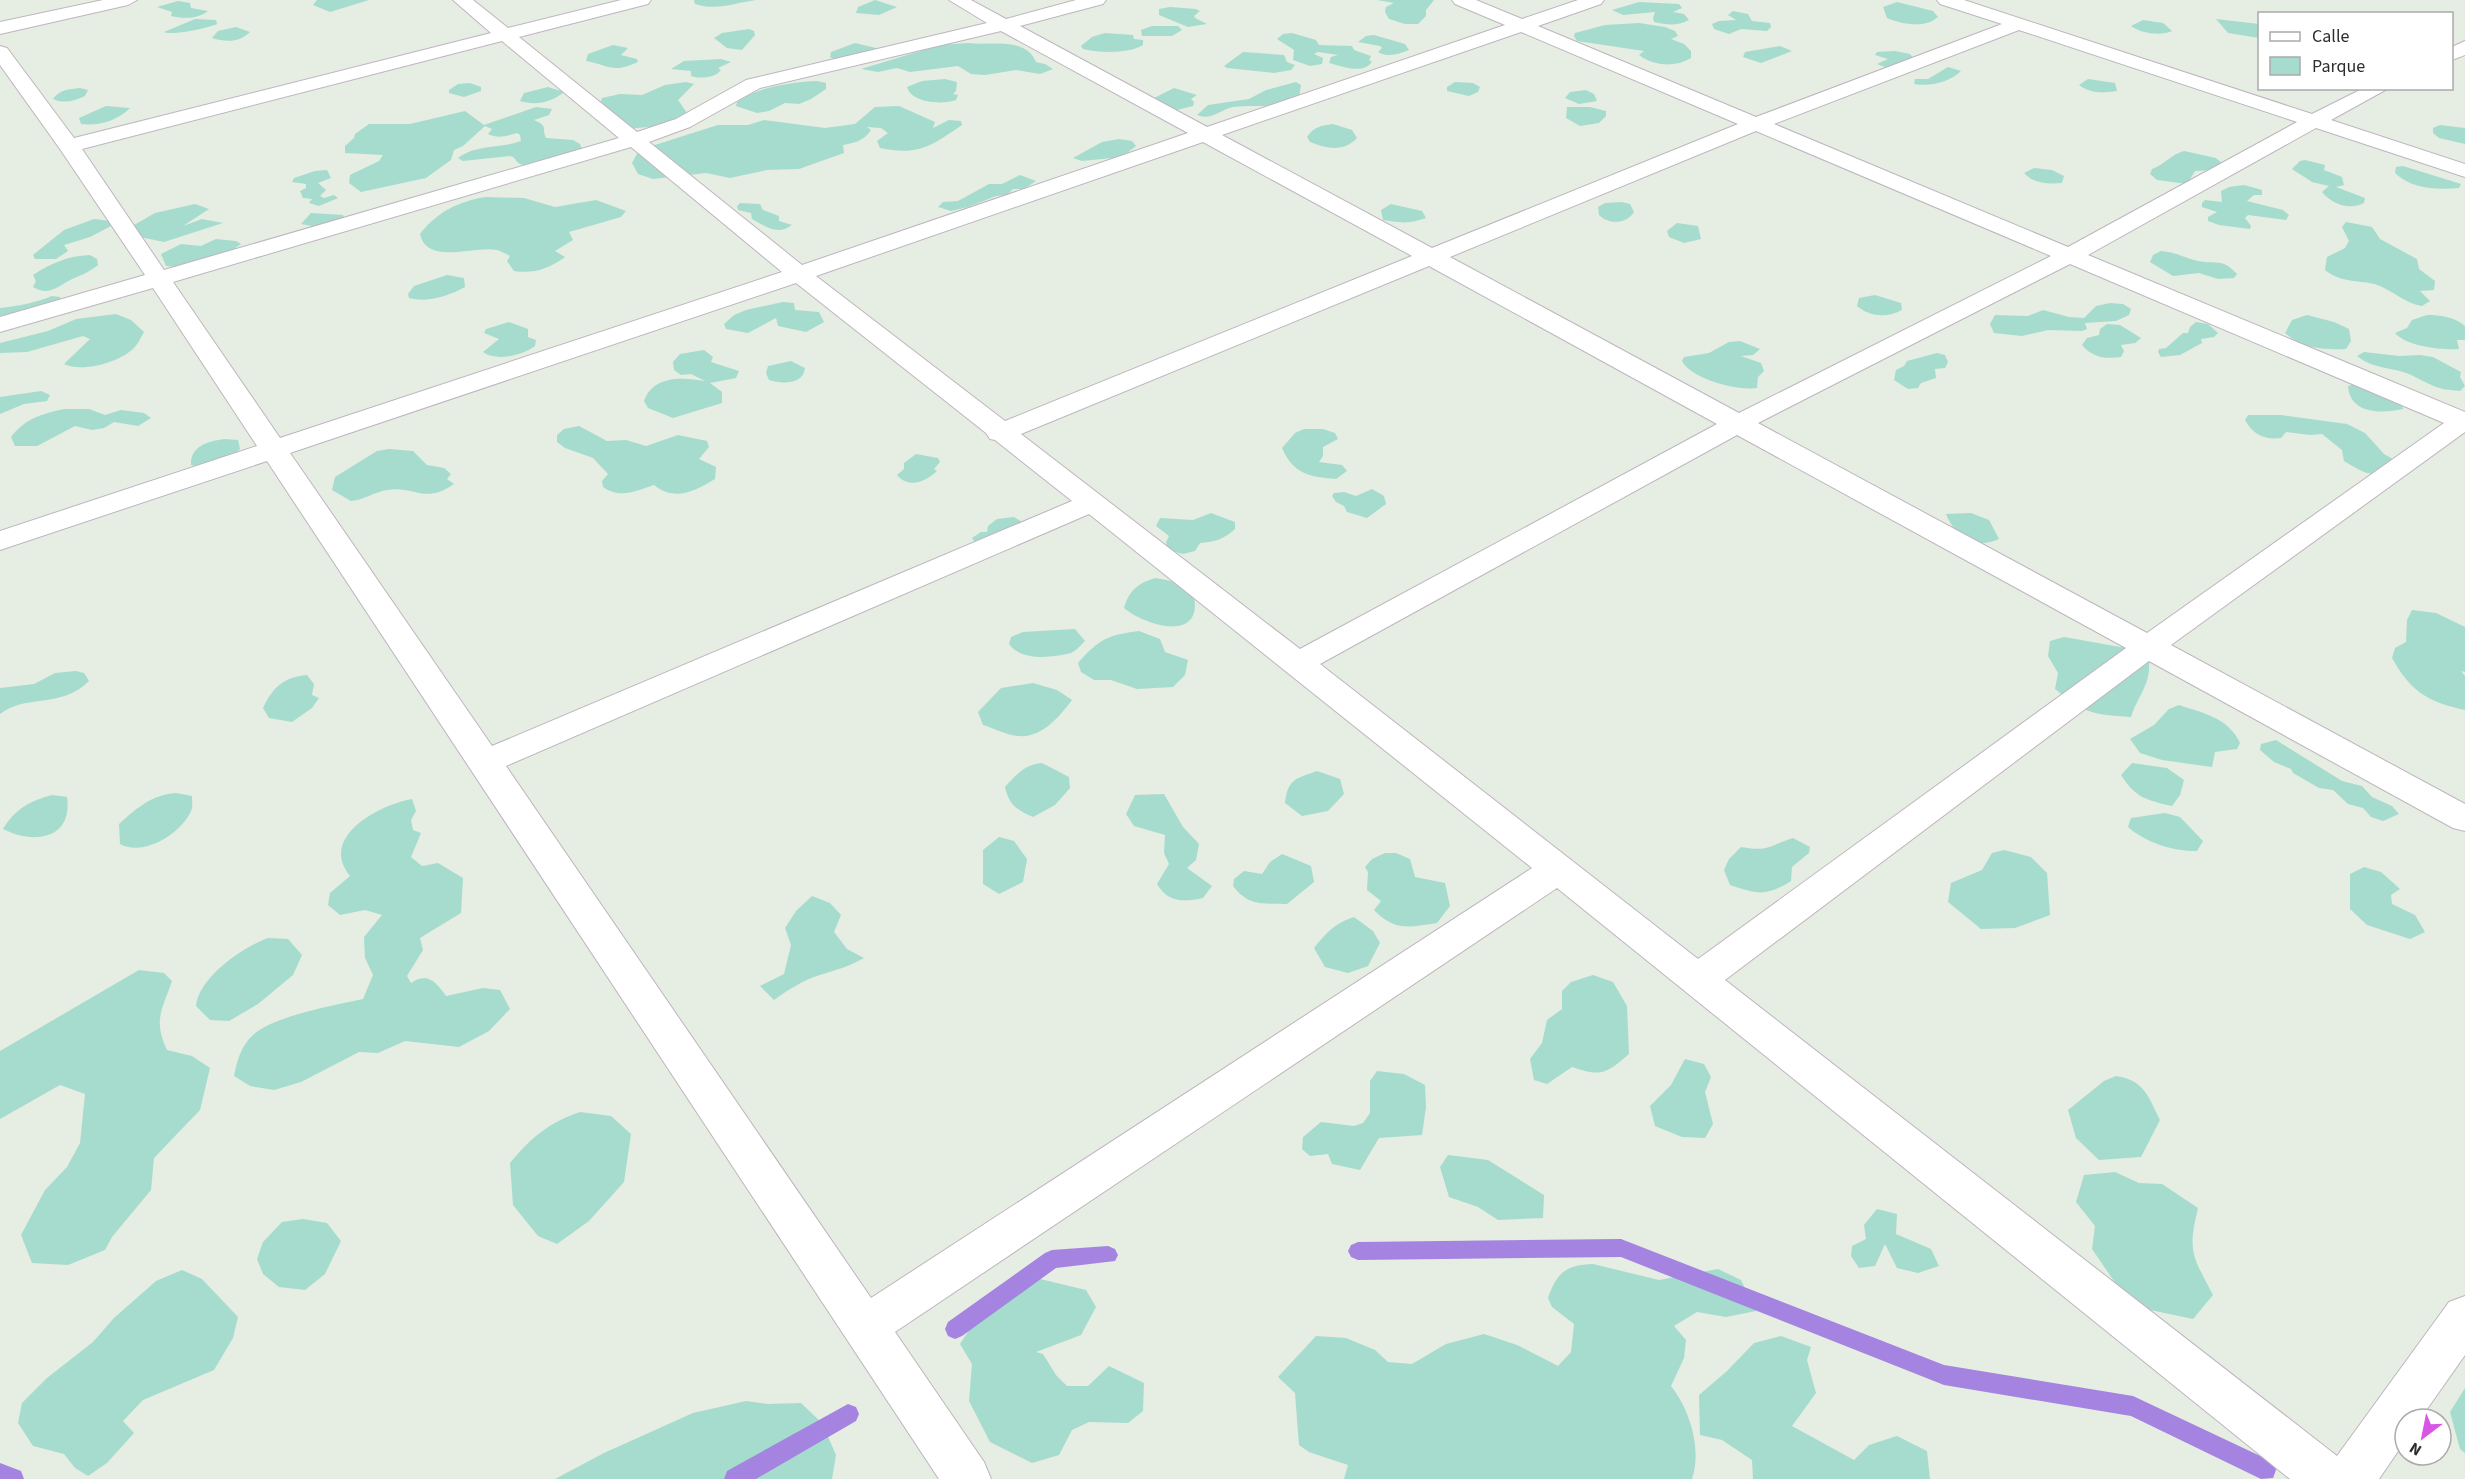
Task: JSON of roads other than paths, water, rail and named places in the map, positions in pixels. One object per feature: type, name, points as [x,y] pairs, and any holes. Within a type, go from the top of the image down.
[{"type":"street","points":[[0,28],[125,0]]},
{"type":"street","points":[[462,0],[999,433],[1298,663],[2328,1479]]},
{"type":"street","points":[[69,146],[642,0]]},
{"type":"street","points":[[958,0],[2465,819]]},
{"type":"street","points":[[0,325],[634,140],[683,123],[753,84],[776,77],[1003,25],[1096,0]]},
{"type":"street","points":[[1461,0],[2464,422]]},
{"type":"street","points":[[0,541],[799,274],[1595,0]]},
{"type":"street","points":[[1946,0],[2465,171]]},
{"type":"street","points":[[999,433],[1756,124],[2019,24]]},
{"type":"street","points":[[0,52],[69,146],[967,1479]]},
{"type":"street","points":[[1298,663],[1737,424],[2069,256],[2314,121],[2376,90]]},
{"type":"street","points":[[1697,980],[2148,647],[2464,422]]},
{"type":"street","points":[[485,762],[1090,503]]},
{"type":"street","points":[[865,1327],[1558,869]]},
{"type":"street","points":[[2350,1479],[2465,1317]]},
{"type":"waterway","points":[[1358,1251],[1621,1248],[1944,1375],[2133,1406],[2265,1470]]},
{"type":"waterway","points":[[955,1329],[1052,1259],[1108,1255]]},
{"type":"waterway","points":[[735,1479],[848,1414]]},
{"type":"waterway","points":[[0,1474],[13,1479]]}]
